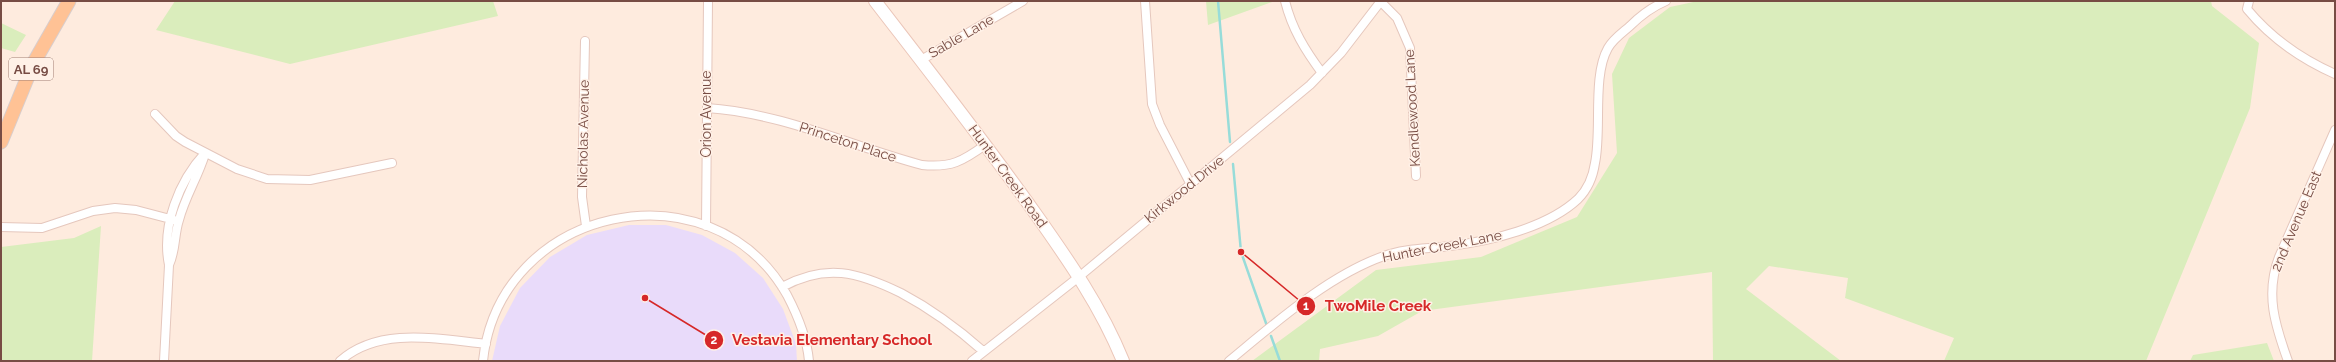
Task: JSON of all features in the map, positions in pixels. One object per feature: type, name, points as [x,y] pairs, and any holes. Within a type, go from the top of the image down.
[{"type":"main road","name":"AL 69","points":[[1,142],[33,64],[70,1]]},
{"type":"main road","name":"Hunter Creek Road","points":[[875,1],[985,145],[1080,276],[1111,331],[1123,361]]},
{"type":"street","name":"Orion Avenue","points":[[706,226],[708,1]]},
{"type":"street","name":"Sable Lane","points":[[921,60],[1023,1]]},
{"type":"street","points":[[1145,1],[1152,104],[1160,124],[1190,184]]},
{"type":"street","points":[[1285,1],[1289,19],[1302,46],[1322,73]]},
{"type":"street","name":"Hunter Creek Lane","points":[[1229,361],[1329,284],[1356,267],[1386,255],[1417,249],[1449,246],[1512,233],[1550,217],[1577,200],[1589,184],[1597,153],[1600,79],[1604,58],[1615,39],[1646,11],[1658,3],[1666,1]]},
{"type":"street","name":"Kirkwood Drive","points":[[972,361],[1080,276],[1289,103],[1322,73],[1341,53],[1381,2]]},
{"type":"street","name":"Kendlewood Lane","points":[[1381,2],[1397,18],[1410,48],[1416,176]]},
{"type":"street","points":[[2248,5],[2260,25],[2285,47],[2335,74]]},
{"type":"street","name":"Nicholas Avenue","points":[[585,41],[582,197],[586,226]]},
{"type":"street","name":"Princeton Place","points":[[707,108],[738,111],[780,120],[922,165],[943,166],[958,162],[985,145]]},
{"type":"street","points":[[155,114],[176,136],[237,169],[267,179],[288,181],[331,177],[392,163]]},
{"type":"street","name":"2nd Avenue East","points":[[2288,361],[2272,310],[2272,278],[2279,257],[2335,130]]},
{"type":"street","points":[[164,361],[169,265],[166,250],[169,218],[193,167],[206,153]]},
{"type":"street","points":[[169,265],[174,253],[178,221],[201,170],[206,153]]},
{"type":"street","points":[[1,227],[42,228],[93,211],[114,208],[136,210],[178,221]]},
{"type":"street","points":[[483,361],[486,344],[499,306],[521,272],[550,245],[586,226],[614,218],[637,215],[672,217],[706,226],[724,234],[746,249],[770,271],[782,287],[795,309],[802,328],[809,361]]},
{"type":"street","points":[[782,287],[798,278],[820,273],[852,274],[883,284],[930,308],[957,328],[983,351]]},
{"type":"street","points":[[340,361],[358,347],[388,339],[410,338],[486,344]]},
{"type":"shaded area","points":[[629,225],[666,225],[702,235],[735,253],[763,278],[783,309],[796,344],[797,361],[492,361],[500,326],[520,288],[550,257],[587,235]]},
{"type":"green space","points":[[175,1],[493,1],[498,16],[290,64],[156,30]]},
{"type":"green space","points":[[1206,1],[1275,1],[1208,25]]},
{"type":"green space","points":[[1698,1],[2211,1],[2212,6],[2259,43],[2250,108],[2146,361],[1944,361],[1954,338],[1845,298],[1848,278],[1769,266],[1746,289],[1841,361],[1713,361],[1712,272],[1422,311],[1378,336],[1320,349],[1319,361],[1252,361],[1376,270],[1481,257],[1577,217],[1617,153],[1612,74],[1629,38],[1670,7]]},
{"type":"green space","points":[[1,23],[26,35],[15,52],[1,48]]},
{"type":"green space","points":[[101,226],[92,361],[1,361],[1,247],[74,238]]},
{"type":"green space","points":[[2267,343],[2274,361],[2190,361],[2193,355]]},
{"type":"waterway","points":[[1218,1],[1230,142]]},
{"type":"waterway","points":[[1233,164],[1241,252],[1267,326]]},
{"type":"waterway","points":[[1271,336],[1280,361]]},
{"type":"place","name":"TwoMile Creek","points":[[1241,252]]},
{"type":"place","name":"Vestavia Elementary School","points":[[645,298]]}]
